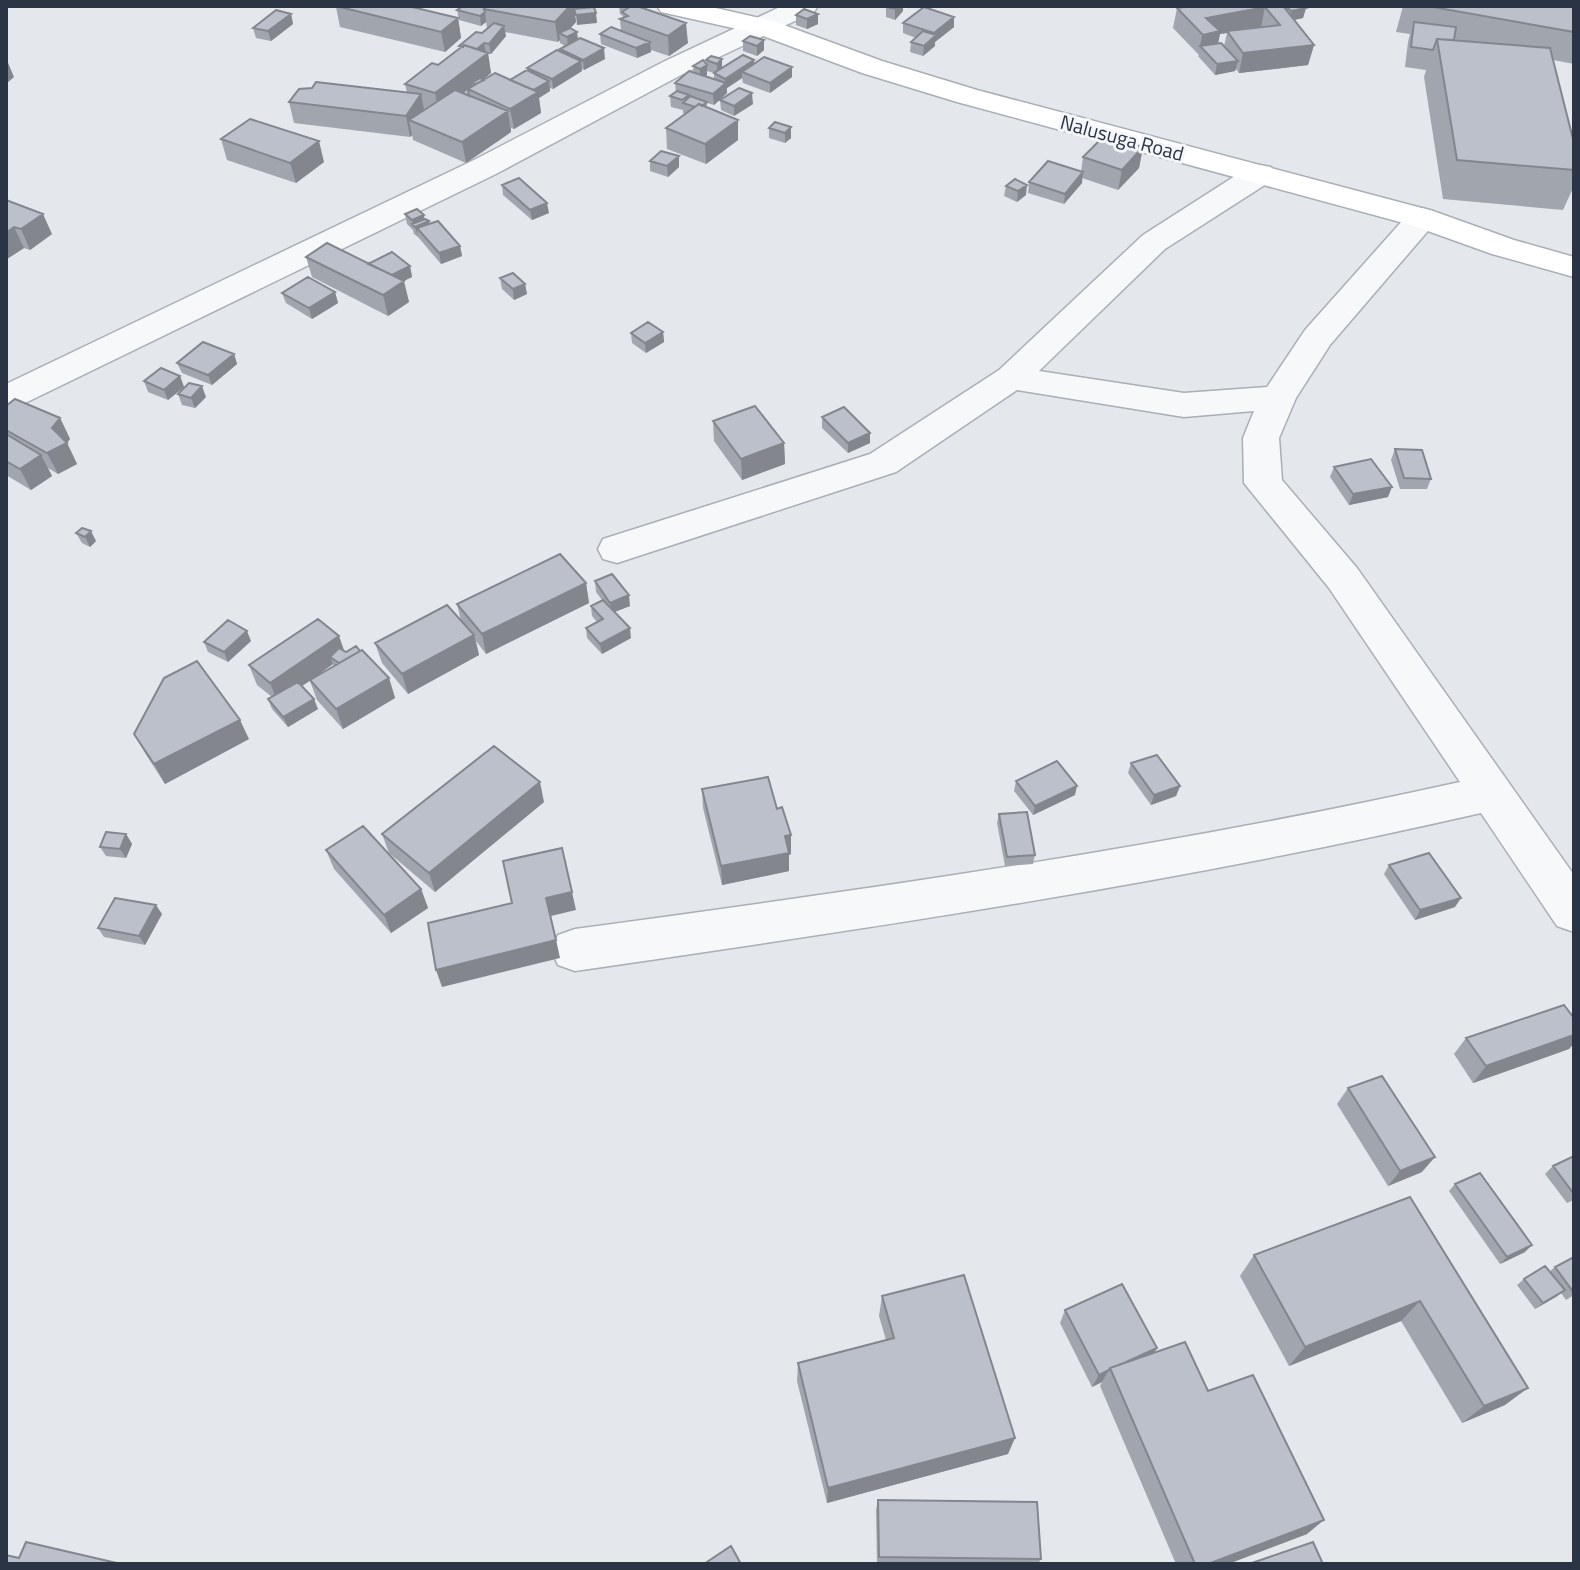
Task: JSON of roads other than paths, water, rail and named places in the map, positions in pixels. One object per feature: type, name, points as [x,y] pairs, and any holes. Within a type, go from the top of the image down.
[{"type":"street","name":"Nalusuga Road","points":[[671,6],[763,27],[872,67],[953,92],[1422,218],[1503,247],[1574,267]]},
{"type":"street","points":[[6,398],[403,208],[673,68],[804,6]]},
{"type":"street","points":[[617,549],[883,463],[1011,378],[1154,242],[1260,174]]},
{"type":"street","points":[[1422,218],[1317,338],[1278,398],[1261,438],[1263,483],[1343,578],[1574,912]]},
{"type":"street","points":[[1011,378],[1184,405],[1278,398]]},
{"type":"street","points":[[575,950],[911,903],[1382,819],[1491,793]]}]
